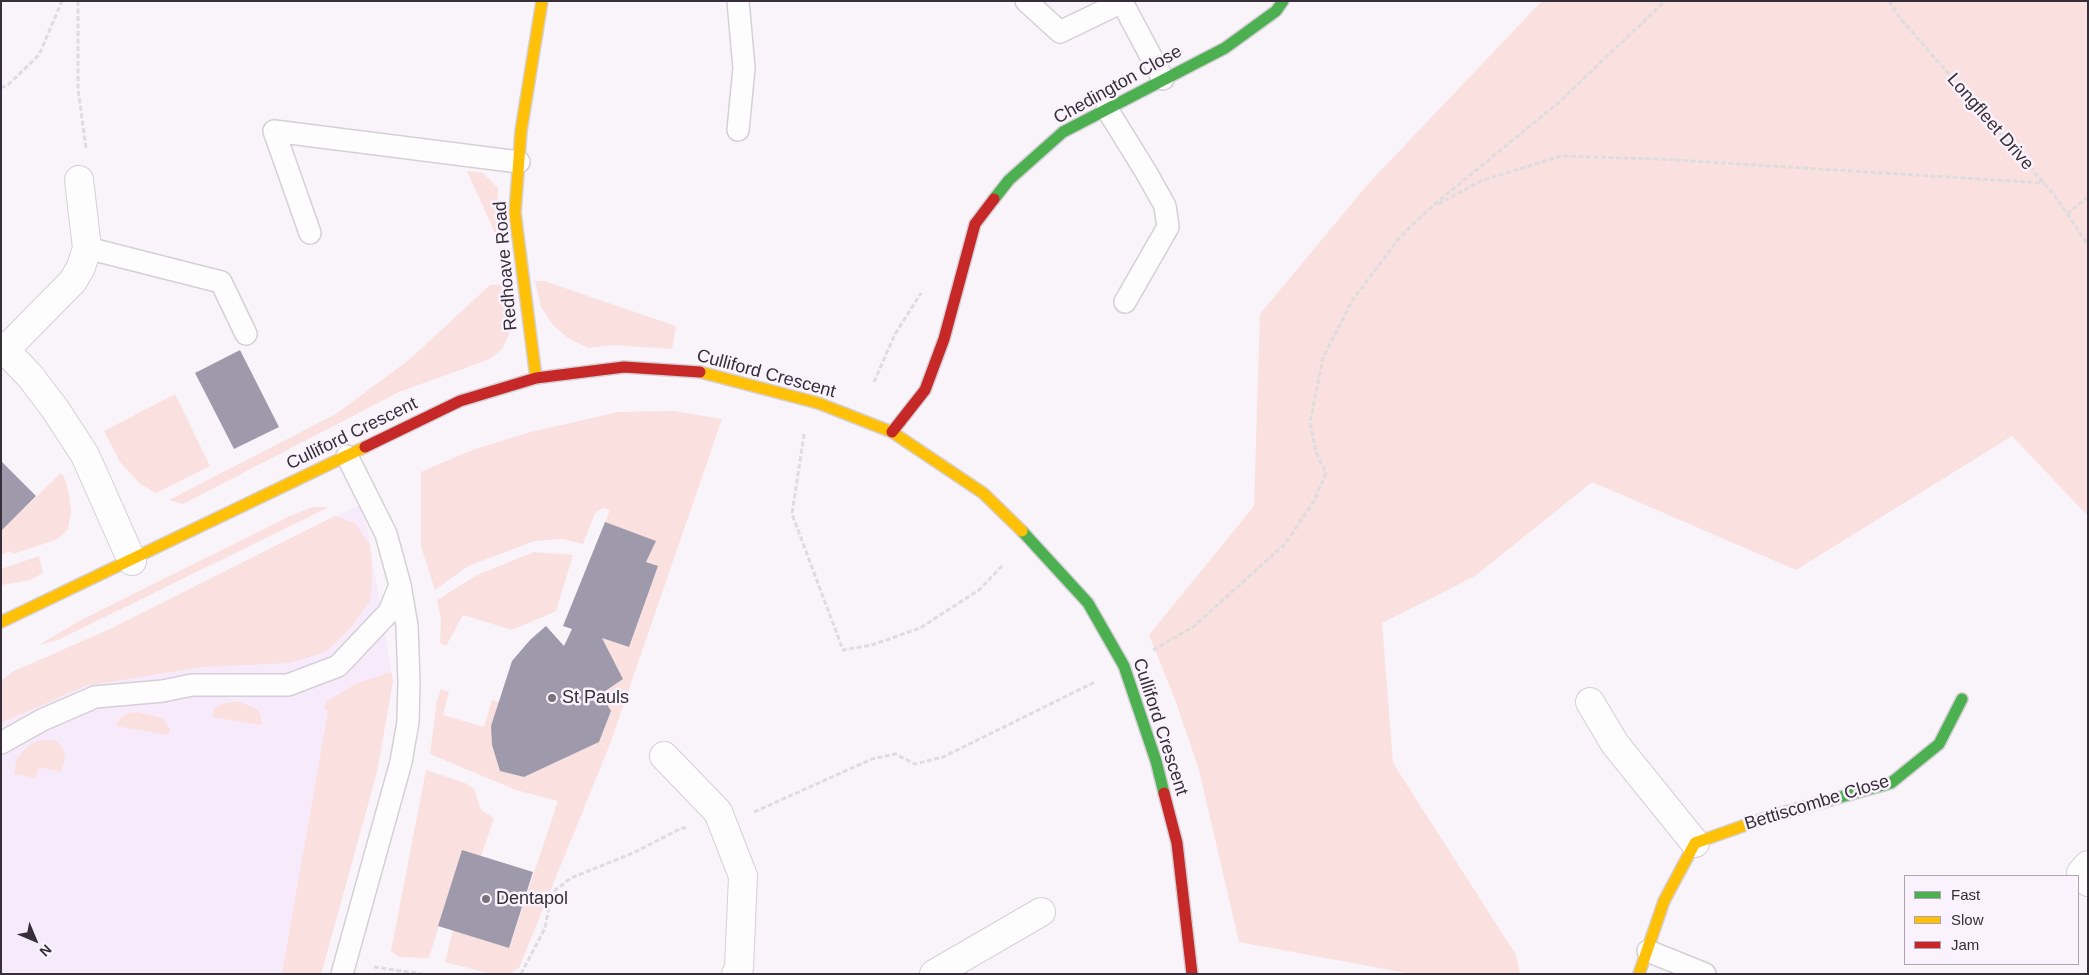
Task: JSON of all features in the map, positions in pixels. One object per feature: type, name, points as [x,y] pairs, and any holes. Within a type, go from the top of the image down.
[{"type":"street","name":"Redhoave Road","points":[[536,378],[515,213],[520,132],[542,1]]},
{"type":"street","name":"Chedington Close","points":[[892,432],[925,390],[944,339],[975,224],[1009,180],[1063,132],[1225,48],[1276,10],[1283,1]]},
{"type":"street","points":[[79,180],[88,248],[81,267],[73,281],[3,348],[55,409],[84,455],[132,561]]},
{"type":"street","name":"Culliford Crescent","points":[[1,622],[132,561],[460,401],[536,378],[624,367],[694,370],[818,403],[892,432],[983,493],[1034,543],[1088,603],[1124,666],[1156,761],[1178,843],[1192,974]]},
{"type":"street","name":"Bettiscombe Close","points":[[1695,843],[1771,816],[1891,783],[1939,744],[1962,699]]},
{"type":"street","points":[[1590,702],[1615,744],[1695,843],[1664,901],[1639,974]]},
{"type":"street","points":[[664,756],[718,812],[743,876],[744,972]]},
{"type":"street","points":[[2088,865],[2081,873],[2088,882]]},
{"type":"street","points":[[934,974],[1041,912]]},
{"type":"lane","points":[[738,1],[744,68],[738,130]]},
{"type":"lane","points":[[1026,1],[1060,32],[1122,2],[1163,79]]},
{"type":"lane","points":[[1107,109],[1165,206],[1168,227],[1125,302]]},
{"type":"lane","points":[[310,233],[274,131],[519,162]]},
{"type":"lane","points":[[88,248],[221,282],[246,334]]},
{"type":"lane","points":[[344,967],[401,762],[408,722],[409,655],[407,626],[400,585],[386,534],[348,456]]},
{"type":"lane","points":[[1,743],[42,720],[95,697],[163,691],[192,685],[288,685],[338,666],[390,612],[400,585]]},
{"type":"lane","points":[[1648,951],[1705,974]]},
{"type":"path","points":[[1,88],[10,84],[39,55],[62,1]]},
{"type":"path","points":[[78,1],[78,89],[87,159],[79,180]]},
{"type":"path","points":[[521,974],[545,928],[548,906],[554,891],[571,878],[633,853],[682,828],[723,826],[872,759],[895,754],[915,764],[943,757],[1124,666],[1193,627],[1285,544],[1314,501],[1326,473],[1316,452],[1310,422],[1323,358],[1352,302],[1400,237],[1430,208],[1557,104],[1665,1]]},
{"type":"path","name":"Longfleet Drive","points":[[1889,1],[1900,18],[2044,184],[2068,214],[2088,245]]},
{"type":"path","points":[[1430,208],[1481,181],[1562,156],[1659,159],[2044,184]]},
{"type":"path","points":[[2068,214],[2088,197]]},
{"type":"path","points":[[874,382],[895,334],[922,290]]},
{"type":"path","points":[[818,403],[804,434],[792,514],[844,650],[872,645],[920,628],[979,590],[1003,565]]},
{"type":"path","points":[[344,967],[423,974]]},
{"type":"shaded area","points":[[1542,1],[2088,1],[2088,516],[2012,436],[1796,570],[1592,482],[1475,576],[1382,623],[1393,763],[1516,955],[1520,974],[1412,974],[1239,942],[1199,770],[1176,702],[1149,635],[1254,506],[1260,314],[1368,184]]},
{"type":"shaded area","points":[[467,171],[483,173],[498,188],[496,235]]},
{"type":"shaded area","points":[[535,281],[544,281],[676,326],[672,349],[612,345],[588,348],[568,338],[554,326],[541,307]]},
{"type":"shaded area","points":[[507,284],[513,316],[509,334],[502,349],[490,359],[399,392],[183,504],[169,500],[336,414],[410,359],[490,285]]},
{"type":"shaded area","points":[[175,394],[210,466],[156,493],[139,483],[120,462],[104,431]]},
{"type":"shaded area","points":[[674,411],[722,419],[610,744],[519,968],[508,974],[492,974],[445,962],[453,930],[509,948],[558,801],[516,790],[430,754],[437,700],[441,689],[449,692],[443,715],[484,727],[492,700],[499,702],[500,771],[524,777],[599,742],[611,711],[601,694],[623,679],[602,638],[629,647],[658,566],[646,562],[655,542],[605,522],[610,510],[603,508],[595,513],[583,544],[562,539],[535,541],[468,566],[435,590],[421,546],[421,472],[472,450],[527,433],[618,412]]},
{"type":"shaded area","points":[[61,473],[66,481],[71,511],[68,529],[58,539],[13,554],[11,551],[1,555],[1,531]]},
{"type":"shaded area","points":[[363,503],[393,681],[377,772],[321,974],[1,974],[1,681],[12,672],[108,630]]},
{"type":"shaded area","points":[[312,507],[329,507],[58,640],[39,645],[79,621],[288,517]]},
{"type":"shaded area","points":[[335,516],[355,523],[370,545],[372,571],[371,599],[352,626],[326,652],[289,663],[202,667],[85,686],[1,723],[1,681],[12,672],[108,630]]},
{"type":"shaded area","points":[[534,552],[573,555],[556,611],[512,630],[463,615],[446,646],[440,643],[441,620],[437,600],[477,575]]},
{"type":"shaded area","points":[[39,556],[43,573],[30,580],[1,585],[1,569]]},
{"type":"shaded area","points":[[391,672],[393,681],[377,772],[321,974],[282,974],[328,712],[324,708],[326,702],[357,683]]},
{"type":"shaded area","points":[[237,701],[255,708],[260,713],[262,725],[212,717],[214,709],[219,705]]},
{"type":"shaded area","points":[[138,712],[162,718],[170,729],[168,735],[117,726],[119,719],[128,713]]},
{"type":"shaded area","points":[[40,740],[55,740],[63,748],[65,757],[61,772],[39,767],[35,778],[14,774],[17,758],[28,746]]},
{"type":"shaded area","points":[[426,770],[465,783],[474,789],[481,810],[494,818],[481,856],[462,851],[429,958],[399,957],[391,951]]},
{"type":"building","points":[[240,350],[279,427],[234,449],[195,373]]},
{"type":"building","points":[[1,461],[36,496],[1,531]]},
{"type":"building","name":"St Pauls","points":[[605,522],[656,541],[646,562],[658,566],[629,647],[602,638],[623,679],[601,694],[611,711],[599,742],[524,777],[500,771],[492,745],[491,726],[512,661],[530,640],[546,626],[564,646],[572,629],[563,626]]},
{"type":"building","name":"Dentapol","points":[[462,850],[533,872],[509,948],[438,926]]},
{"type":"traffic: fast","points":[[994,199],[1009,180],[1063,132],[1225,48],[1276,11],[1283,1]]},
{"type":"traffic: fast","points":[[1022,531],[1088,603],[1124,666],[1156,761],[1164,793]]},
{"type":"traffic: fast","points":[[1830,800],[1891,783],[1939,744],[1962,699]]},
{"type":"traffic: slow","points":[[536,378],[515,213],[521,131],[542,1]]},
{"type":"traffic: slow","points":[[700,372],[818,403],[892,432],[983,493],[1022,531]]},
{"type":"traffic: slow","points":[[1,622],[365,447]]},
{"type":"traffic: slow","points":[[1639,974],[1664,901],[1695,843],[1771,816],[1830,800]]},
{"type":"traffic: jam","points":[[892,432],[925,390],[944,339],[975,224],[994,199]]},
{"type":"traffic: jam","points":[[365,447],[460,401],[536,378],[624,367],[700,372]]},
{"type":"traffic: jam","points":[[1164,793],[1177,843],[1192,974]]},
{"type":"place","name":"St Pauls","points":[[552,698]]},
{"type":"place","name":"Dentapol","points":[[486,899]]}]
